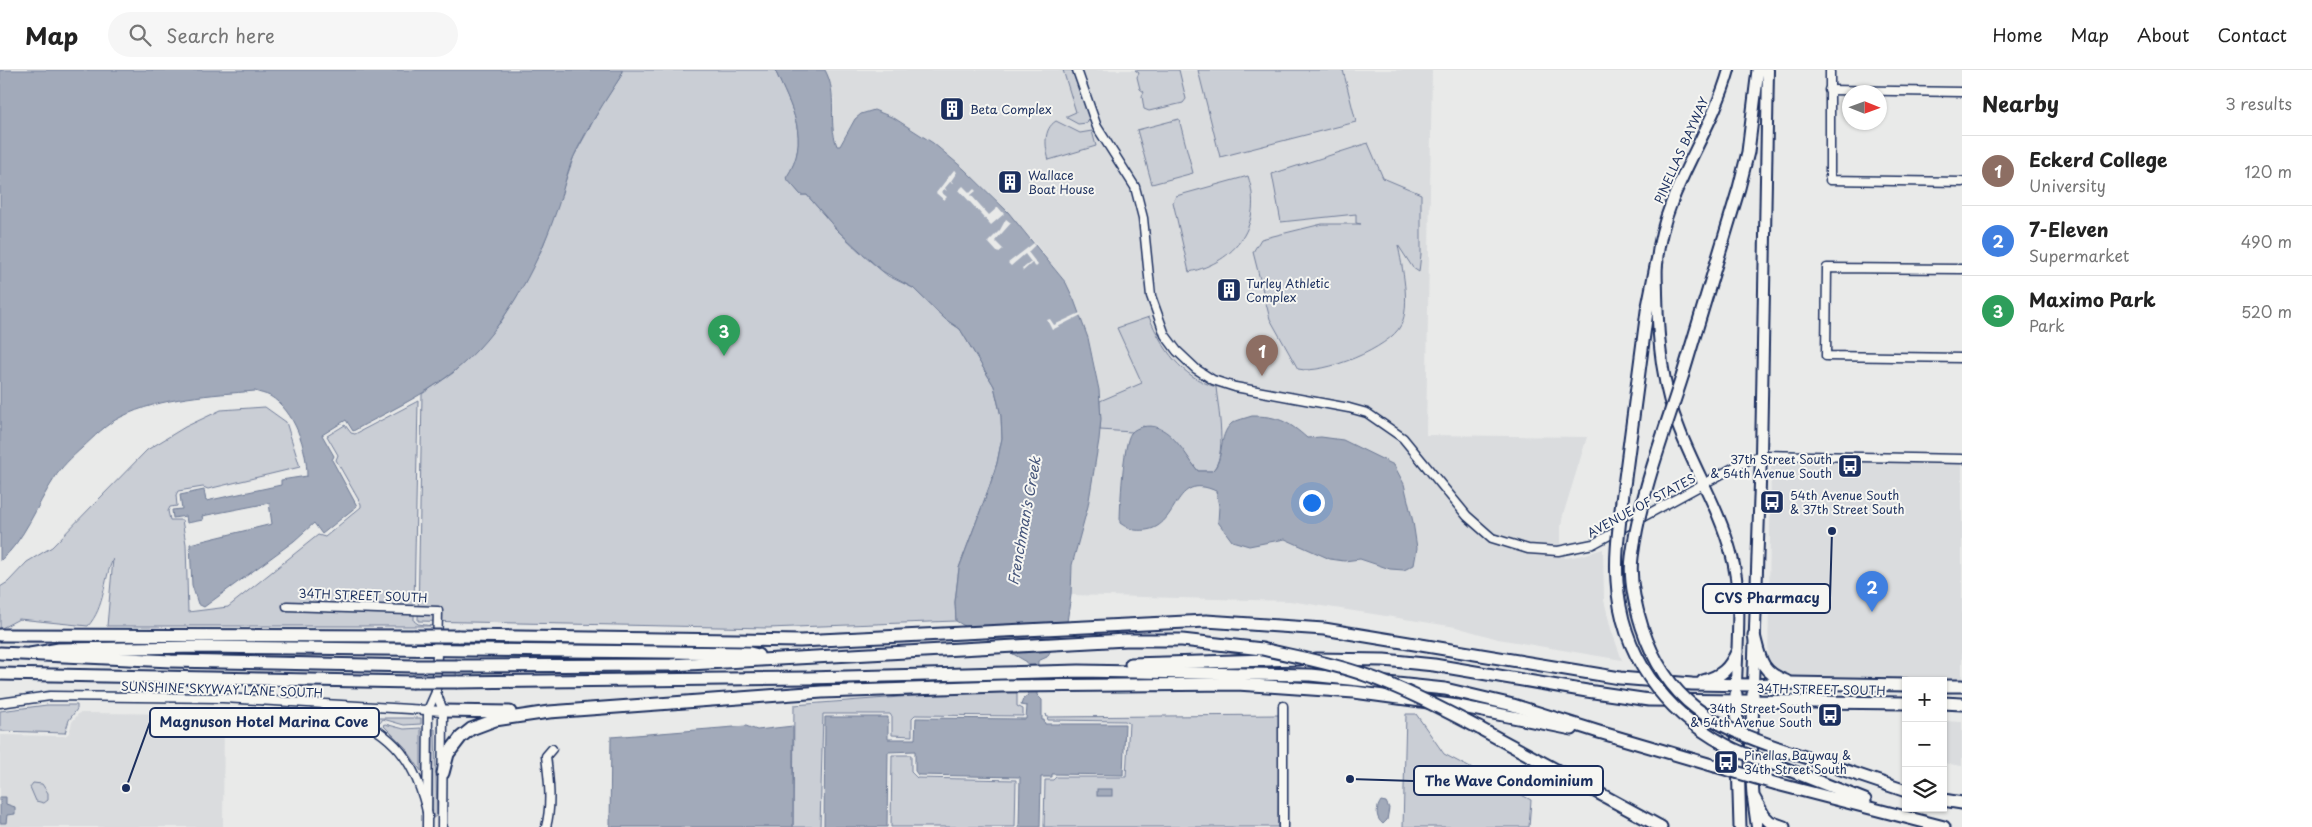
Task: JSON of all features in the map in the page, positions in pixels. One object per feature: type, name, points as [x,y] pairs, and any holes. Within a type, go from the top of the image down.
[{"type":"highway","points":[[1758,70],[1754,111],[1741,179],[1636,530],[1632,559],[1632,583],[1637,613],[1648,646],[1662,673],[1676,692],[1722,726],[1784,750],[1902,790]]},
{"type":"highway","points":[[1657,261],[1647,311],[1616,557],[1621,611],[1630,641],[1640,664],[1658,692],[1673,708],[1704,733],[1728,747],[1908,817]]},
{"type":"highway","name":"34TH STREET SOUTH","points":[[0,635],[458,636],[800,641],[1206,621],[1315,628],[1378,636],[1620,678],[1692,684],[1902,685]]},
{"type":"highway","points":[[1754,636],[1760,659],[1766,671],[1773,677],[1790,683]]},
{"type":"highway","points":[[0,653],[55,657],[414,666],[661,665],[1085,641],[1182,640],[1262,649],[1327,663],[1365,675],[1416,695],[1662,827]]},
{"type":"highway","points":[[30,654],[59,649],[193,647],[750,653],[775,659]]},
{"type":"highway","points":[[1692,684],[1720,676],[1730,667],[1737,652]]},
{"type":"highway","name":"34TH STREET SOUTH","points":[[1095,671],[1134,664],[1342,658],[1434,665],[1649,700],[1902,703]]},
{"type":"highway","points":[[0,674],[412,682],[807,678],[1079,671],[1310,675],[1445,690],[1513,705],[1777,784],[1944,827]]},
{"type":"highway","points":[[443,773],[453,746],[471,729],[495,720],[549,712],[822,692],[1001,686],[1237,684],[1354,692],[1458,706],[1555,727],[1599,732]]},
{"type":"highway","name":"PINELLAS BAYWAY","points":[[1736,685],[1740,827]]},
{"type":"highway","points":[[1753,685],[1751,762],[1753,796],[1764,816],[1770,822],[1784,827]]},
{"type":"highway","points":[[1947,686],[1962,686]]},
{"type":"highway","points":[[1947,704],[1962,704]]},
{"type":"highway","points":[[443,711],[549,712]]},
{"type":"highway","points":[[1947,801],[1962,803]]},
{"type":"main road","name":"PINELLAS BAYWAY","points":[[1729,70],[1712,118],[1677,189],[1663,226],[1657,261],[1658,333],[1666,387],[1679,430],[1727,539],[1734,567],[1737,652],[1736,685]]},
{"type":"main road","points":[[1753,685],[1761,454],[1768,70]]},
{"type":"main road","points":[[1753,796],[1757,827]]},
{"type":"street","name":"AVENUE OF STATES","points":[[1077,70],[1097,127],[1135,187],[1143,218],[1151,296],[1165,335],[1177,351],[1196,369],[1213,380],[1235,387],[1367,413],[1403,438],[1422,459],[1444,490],[1473,522],[1492,538],[1528,549],[1558,551],[1593,544],[1761,454]]},
{"type":"street","points":[[1830,70],[1830,180],[1962,182]]},
{"type":"street","points":[[1830,90],[1962,92]]},
{"type":"street","points":[[1962,269],[1827,268],[1826,356],[1962,358]]},
{"type":"street","points":[[1761,454],[1962,458]]},
{"type":"street","name":"34TH STREET SOUTH","points":[[287,606],[438,611],[437,650]]},
{"type":"street","points":[[436,692],[428,710],[429,827],[442,824],[443,711],[436,692],[437,650]]},
{"type":"street","name":"SUNSHINE SKYWAY LANE SOUTH","points":[[0,703],[58,696],[223,698],[443,711]]},
{"type":"street","points":[[322,703],[366,721],[396,746],[414,772],[428,816]]},
{"type":"street","points":[[1283,706],[1283,827]]},
{"type":"street","points":[[546,827],[549,814],[550,790],[546,756],[552,748]]},
{"type":"shaded area","points":[[622,70],[775,70],[793,110],[798,136],[798,150],[787,178],[801,195],[807,195],[837,230],[864,256],[888,276],[913,288],[945,319],[960,329],[994,386],[1001,416],[1002,438],[990,485],[959,568],[955,602],[956,621],[768,628],[418,621],[422,394],[453,373],[501,322],[542,249],[574,156],[602,105],[621,76]]},
{"type":"shaded area","points":[[825,70],[1432,70],[1426,435],[1587,437],[1563,515],[1560,546],[1565,558],[1603,549],[1604,600],[1611,629],[1622,660],[1498,639],[1456,627],[1290,601],[1071,595],[1072,565],[1088,506],[1101,419],[1094,361],[1074,300],[1066,283],[1036,244],[990,193],[933,143],[913,130],[894,118],[874,110],[861,114],[850,127],[840,146],[836,146],[832,125],[834,99]]},
{"type":"shaded area","points":[[1063,70],[1072,70],[1089,117],[1087,123],[1078,124],[1067,118],[1067,116],[1076,112]]},
{"type":"shaded area","points":[[1135,70],[1179,70],[1186,99],[1183,103],[1149,111],[1144,109],[1142,96],[1144,92],[1140,89],[1137,77],[1139,73]]},
{"type":"shaded area","points":[[1198,70],[1343,70],[1356,122],[1220,157]]},
{"type":"shaded area","points":[[1179,119],[1193,173],[1152,184],[1137,130]]},
{"type":"shaded area","points":[[1056,121],[1080,133],[1092,131],[1096,146],[1049,160],[1046,144],[1047,133]]},
{"type":"shaded area","points":[[1368,143],[1383,178],[1421,194],[1421,254],[1419,272],[1413,268],[1398,245],[1406,296],[1404,317],[1394,334],[1370,351],[1339,364],[1309,370],[1298,369],[1270,319],[1253,252],[1261,239],[1322,224],[1361,224],[1356,223],[1356,214],[1281,222],[1272,174]]},
{"type":"shaded area","points":[[1248,176],[1252,193],[1252,210],[1249,225],[1242,238],[1233,250],[1220,260],[1189,272],[1173,202],[1176,196]]},
{"type":"shaded area","points":[[1149,317],[1167,351],[1183,369],[1216,387],[1221,444],[1217,464],[1212,471],[1198,471],[1174,440],[1143,426],[1132,432],[1100,430],[1100,401],[1142,383],[1117,328]]},
{"type":"shaded area","points":[[418,401],[414,606],[283,602],[283,610],[414,614],[414,621],[418,624],[433,626],[107,626],[113,559],[98,611],[88,626],[19,619],[0,629],[0,587],[8,582],[27,562],[52,547],[147,450],[185,427],[221,410],[265,407],[286,422],[300,467],[208,489],[203,487],[178,491],[176,495],[177,506],[170,507],[168,511],[170,520],[182,520],[186,544],[188,612],[228,607],[318,535],[325,537],[361,507],[336,460],[338,455],[327,436],[345,425],[351,433],[355,434]]},
{"type":"shaded area","points":[[1771,462],[1962,463],[1962,682],[1947,682],[1947,677],[1902,677],[1902,681],[1790,679],[1768,665]]},
{"type":"shaded area","points":[[993,690],[1017,690],[1017,706],[1023,709],[1023,716],[915,715],[912,718],[912,736],[892,735],[892,717],[890,714],[823,714],[820,827],[793,827],[794,705]]},
{"type":"shaded area","points":[[47,705],[77,705],[77,709],[69,720],[65,733],[0,731],[0,711]]},
{"type":"shaded area","points":[[79,713],[224,714],[223,827],[0,827],[0,735],[65,736],[69,733],[72,722]]},
{"type":"shaded area","points":[[1406,714],[1416,714],[1444,754],[1531,800],[1529,827],[1403,827]]},
{"type":"shaded area","points":[[1279,715],[1278,827],[1044,827],[1045,780],[1053,780],[1056,777],[1126,777],[1129,723],[1125,721],[1048,720],[1047,717]]},
{"type":"shaded area","points":[[373,718],[421,718],[421,724],[404,725],[383,719],[380,723]]},
{"type":"shaded area","points":[[1947,721],[1962,722],[1962,766],[1947,764]]},
{"type":"shaded area","points":[[383,725],[404,729],[421,728],[421,771],[405,747]]},
{"type":"shaded area","points":[[433,729],[435,729],[437,815],[432,819]]},
{"type":"shaded area","points":[[892,755],[911,755],[911,772],[917,778],[1016,780],[1015,827],[891,827]]},
{"type":"shaded area","points":[[33,783],[42,784],[48,793],[48,800],[44,803],[36,801],[30,787]]},
{"type":"water","points":[[0,70],[622,70],[621,76],[575,154],[548,234],[527,278],[515,300],[486,340],[470,358],[452,373],[416,397],[353,431],[346,420],[322,435],[334,456],[332,460],[357,506],[322,534],[314,523],[294,541],[204,607],[198,604],[192,585],[190,544],[272,524],[269,503],[202,516],[203,520],[187,523],[186,516],[173,518],[172,510],[182,509],[180,495],[204,490],[206,501],[281,485],[281,480],[307,476],[305,454],[293,421],[279,403],[270,396],[255,391],[170,401],[136,410],[110,423],[60,470],[23,533],[9,553],[0,561]]},
{"type":"water","name":"Frenchman's Creek","points":[[775,70],[825,70],[831,89],[833,127],[837,146],[840,146],[855,119],[861,114],[874,110],[894,118],[933,143],[964,169],[1008,212],[1066,283],[1088,338],[1099,390],[1101,419],[1099,440],[1088,506],[1072,565],[1071,595],[1067,622],[1047,657],[1038,661],[1037,695],[1042,700],[1042,720],[1044,720],[1045,724],[1125,724],[1123,775],[1052,774],[1052,777],[1041,777],[1040,827],[1019,827],[1020,777],[918,775],[915,771],[915,751],[888,752],[887,827],[824,827],[825,717],[888,717],[888,739],[915,739],[916,718],[1026,719],[1027,706],[1021,705],[1023,699],[1028,695],[1027,662],[956,621],[955,602],[959,568],[990,485],[1002,438],[1001,416],[994,386],[960,329],[945,319],[913,288],[882,271],[837,230],[807,195],[801,195],[786,178],[794,164],[798,150],[798,136],[792,110]]},
{"type":"water","points":[[1252,416],[1275,418],[1294,427],[1307,438],[1321,437],[1343,440],[1394,465],[1404,484],[1413,522],[1417,548],[1414,565],[1404,570],[1390,569],[1360,559],[1344,561],[1330,559],[1285,539],[1249,546],[1232,541],[1218,522],[1219,506],[1216,491],[1202,487],[1191,488],[1183,493],[1165,519],[1157,526],[1146,530],[1135,530],[1129,529],[1120,523],[1124,462],[1128,439],[1131,433],[1140,427],[1147,426],[1163,430],[1174,439],[1198,471],[1212,471],[1218,461],[1227,428],[1234,422]]},
{"type":"water","points":[[746,726],[757,730],[793,726],[793,827],[610,827],[611,737]]},
{"type":"water","points":[[1097,789],[1112,789],[1112,796],[1097,796]]},
{"type":"water","points":[[0,797],[6,797],[6,804],[15,807],[15,814],[7,815],[6,823],[0,823]]},
{"type":"water","points":[[1381,801],[1386,802],[1389,808],[1387,820],[1383,824],[1380,822],[1377,813]]},
{"type":"pier","points":[[954,170],[957,172],[951,181],[954,183],[950,182],[945,188],[947,191],[944,189],[941,192],[947,197],[944,200],[936,193]]},
{"type":"pier","points":[[963,186],[970,193],[974,189],[976,191],[971,195],[989,215],[998,207],[1004,214],[991,225],[959,190]]},
{"type":"pier","points":[[1006,219],[1011,223],[995,241],[1003,249],[998,253],[988,242],[1000,230]]},
{"type":"pier","points":[[1034,243],[1035,245],[1028,252],[1038,265],[1036,267],[1032,263],[1023,271],[1022,269],[1031,262],[1025,254],[1011,266],[1008,263]]},
{"type":"pier","points":[[1080,313],[1081,315],[1052,330],[1047,320],[1050,319],[1054,325]]},
{"type":"place","name":"Beta Complex","points":[[952,109]]},
{"type":"place","name":"Wallace Boat House","points":[[1010,182]]},
{"type":"place","name":"Turley Athletic Complex","points":[[1229,290]]},
{"type":"place","name":"Maximo Park","points":[[724,356]]},
{"type":"place","name":"Eckerd College","points":[[1262,376]]},
{"type":"place","name":"37th Street South & 54th Avenue South","points":[[1850,466]]},
{"type":"place","name":"54th Avenue South & 37th Street South","points":[[1772,502]]},
{"type":"place","name":"CVS Pharmacy","points":[[1832,531]]},
{"type":"place","name":"7-Eleven","points":[[1872,612]]},
{"type":"place","name":"34th Street South & 54th Avenue South","points":[[1830,715]]},
{"type":"place","name":"Pinellas Bayway & 34th Street South","points":[[1726,762]]},
{"type":"place","name":"The Wave Condominium","points":[[1350,779]]},
{"type":"place","name":"Magnuson Hotel Marina Cove","points":[[126,788]]}]
